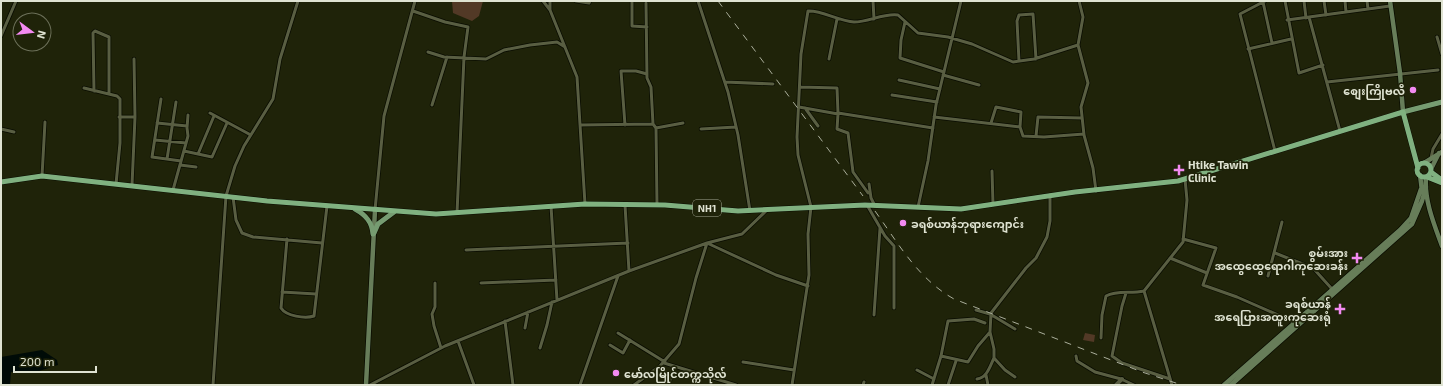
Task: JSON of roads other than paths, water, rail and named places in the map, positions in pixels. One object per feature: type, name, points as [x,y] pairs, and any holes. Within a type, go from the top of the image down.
[{"type":"highway","name":"NH1","points":[[1,182],[42,176],[233,197],[394,212],[457,213],[585,204],[657,204],[750,211],[866,205],[952,209],[1167,183],[1185,179],[1403,112]]},
{"type":"highway","points":[[1403,112],[1420,175],[1429,174],[1442,180]]},
{"type":"highway","points":[[1414,153],[1427,164],[1429,174],[1442,183]]},
{"type":"highway","points":[[1418,168],[1424,163]]},
{"type":"main road","points":[[1390,3],[1400,73],[1403,112],[1442,102]]},
{"type":"main road","points":[[1424,163],[1440,152]]},
{"type":"main road","points":[[1231,385],[1412,224],[1423,188],[1440,152]]},
{"type":"main road","points":[[1420,175],[1442,246]]},
{"type":"main road","points":[[1423,188],[1424,196],[1429,207]]},
{"type":"main road","points":[[1224,385],[1400,230],[1418,207],[1424,196]]},
{"type":"main road","points":[[1418,207],[1429,207]]},
{"type":"main road","points":[[356,209],[363,213],[371,223],[374,234]]},
{"type":"main road","points":[[366,385],[375,210]]},
{"type":"main road","points":[[374,234],[378,224],[394,212]]},
{"type":"street","points":[[1,36],[16,1]]},
{"type":"street","points":[[213,385],[226,196],[235,166],[250,134],[273,99],[280,58],[298,1]]},
{"type":"street","points":[[375,210],[384,116],[415,1]]},
{"type":"street","points":[[543,1],[550,10],[577,77],[585,204]]},
{"type":"street","points":[[550,1],[550,10]]},
{"type":"street","points":[[576,1],[589,3],[590,1]]},
{"type":"street","points":[[632,1],[632,26],[647,27]]},
{"type":"street","points":[[698,1],[725,82],[736,127],[750,211]]},
{"type":"street","points":[[873,1],[874,19]]},
{"type":"street","points":[[918,208],[928,161],[937,102],[960,1]]},
{"type":"street","points":[[1080,1],[1083,17],[1078,45],[1088,83],[1081,107],[1084,134],[1093,168],[1096,191]]},
{"type":"street","points":[[1272,43],[1264,1],[1240,14],[1275,151]]},
{"type":"street","points":[[1285,1],[1287,20],[1299,72],[1323,65]]},
{"type":"street","points":[[1304,1],[1328,82],[1340,131]]},
{"type":"street","points":[[1324,1],[1326,15]]},
{"type":"street","points":[[1344,1],[1346,12]]},
{"type":"street","points":[[1367,1],[1368,9]]},
{"type":"street","points":[[646,3],[647,74],[651,87],[653,124],[656,128],[657,204]]},
{"type":"street","points":[[1287,20],[1368,9],[1390,3]]},
{"type":"street","points":[[792,385],[809,275],[808,234],[811,207],[798,155],[797,137],[802,54],[808,12],[811,10],[837,19],[857,22],[896,15],[918,33],[952,38],[994,52],[1013,62],[1036,58],[1078,45]]},
{"type":"street","points":[[413,11],[445,22],[468,27],[464,57],[457,213]]},
{"type":"street","points":[[1019,62],[1017,21],[1019,15],[1033,14],[1036,58]]},
{"type":"street","points":[[829,59],[837,19]]},
{"type":"street","points":[[905,22],[901,40],[900,58],[943,74],[979,85]]},
{"type":"street","points":[[94,91],[93,33],[95,31],[109,37],[109,94]]},
{"type":"street","points":[[1437,37],[1442,54]]},
{"type":"street","points":[[1248,49],[1291,39]]},
{"type":"street","points":[[428,52],[447,57],[486,59],[504,50],[557,42],[565,47]]},
{"type":"street","points":[[432,105],[447,57]]},
{"type":"street","points":[[132,185],[135,117],[134,59]]},
{"type":"street","points":[[1328,82],[1438,70]]},
{"type":"street","points":[[625,125],[621,71],[636,71],[647,74]]},
{"type":"street","points":[[899,80],[940,89]]},
{"type":"street","points":[[725,82],[773,84]]},
{"type":"street","points":[[84,88],[119,97],[120,143],[116,184]]},
{"type":"street","points":[[800,88],[837,88],[837,129],[848,133],[853,172],[868,193]]},
{"type":"street","points":[[892,95],[937,102]]},
{"type":"street","points":[[161,99],[152,157],[181,161]]},
{"type":"street","points":[[167,159],[176,102]]},
{"type":"street","points":[[798,107],[932,128]]},
{"type":"street","points":[[991,123],[996,107],[1021,112],[1020,127],[1022,135],[1036,136],[1084,134]]},
{"type":"street","points":[[805,108],[818,126]]},
{"type":"street","points":[[210,113],[250,134]]},
{"type":"street","points":[[173,190],[188,135],[188,116]]},
{"type":"street","points":[[198,154],[214,116]]},
{"type":"street","points":[[119,117],[135,117]]},
{"type":"street","points":[[934,117],[1020,127]]},
{"type":"street","points":[[1036,136],[1038,117],[1082,118]]},
{"type":"street","points":[[42,176],[45,122]]},
{"type":"street","points":[[157,123],[187,126]]},
{"type":"street","points":[[184,151],[213,156],[227,123]]},
{"type":"street","points":[[656,128],[683,123]]},
{"type":"street","points":[[580,125],[653,124]]},
{"type":"street","points":[[701,128],[736,127]]},
{"type":"street","points":[[1,129],[14,132]]},
{"type":"street","points":[[1431,158],[1433,149],[1442,134]]},
{"type":"street","points":[[155,140],[186,143]]},
{"type":"street","points":[[180,165],[196,168]]},
{"type":"street","points":[[992,171],[993,204]]},
{"type":"street","points":[[1101,338],[1102,315],[1106,296],[1113,292],[1126,293],[1144,291],[1183,242],[1187,200],[1185,179]]},
{"type":"street","points":[[869,184],[871,198],[875,206]]},
{"type":"street","points":[[977,379],[982,379],[986,375],[994,358],[994,350],[990,332],[990,314],[1016,279],[1036,258],[1047,236],[1050,221],[1050,196]]},
{"type":"street","points":[[233,197],[236,220],[242,233],[253,237],[322,243]]},
{"type":"street","points":[[625,204],[629,271]]},
{"type":"street","points":[[866,205],[895,249],[894,308]]},
{"type":"street","points":[[287,239],[281,308],[283,311],[295,316],[314,316],[327,206]]},
{"type":"street","points":[[551,206],[557,300]]},
{"type":"street","points":[[370,385],[458,340],[629,271],[707,243],[742,234],[766,211]]},
{"type":"street","points":[[1268,276],[1282,222]]},
{"type":"street","points":[[874,315],[880,228]]},
{"type":"street","points":[[1183,239],[1216,248],[1203,285],[1258,305],[1294,322]]},
{"type":"street","points":[[466,250],[628,243]]},
{"type":"street","points":[[707,243],[776,275],[808,286]]},
{"type":"street","points":[[634,385],[665,362],[679,344],[696,278],[707,243]]},
{"type":"street","points":[[1275,253],[1313,268],[1332,289]]},
{"type":"street","points":[[1170,258],[1207,273]]},
{"type":"street","points":[[580,385],[618,276]]},
{"type":"street","points":[[481,283],[556,280]]},
{"type":"street","points":[[435,283],[435,307],[432,314],[434,326],[442,348]]},
{"type":"street","points":[[1144,291],[1172,385]]},
{"type":"street","points":[[282,292],[316,294]]},
{"type":"street","points":[[1126,293],[1112,356],[1122,363],[1170,379]]},
{"type":"street","points":[[540,348],[548,325],[552,302]]},
{"type":"street","points":[[976,310],[990,314],[1016,329]]},
{"type":"street","points":[[526,328],[528,312]]},
{"type":"street","points":[[932,385],[942,356],[948,321],[974,319],[985,323]]},
{"type":"street","points":[[505,321],[513,385]]},
{"type":"street","points":[[942,356],[956,361],[968,362],[978,346],[990,332]]},
{"type":"street","points":[[618,333],[673,366],[736,385]]},
{"type":"street","points":[[458,340],[474,385]]},
{"type":"street","points":[[610,345],[623,352],[630,340]]},
{"type":"street","points":[[1076,356],[1077,361],[1095,372],[1134,385]]},
{"type":"street","points":[[994,358],[1004,370],[1015,377]]},
{"type":"street","points":[[948,385],[956,361]]},
{"type":"street","points":[[743,362],[794,370]]},
{"type":"street","points":[[669,385],[673,366]]},
{"type":"street","points":[[917,370],[934,379]]},
{"type":"street","points":[[986,375],[988,385]]},
{"type":"street","points":[[1116,385],[1122,380]]},
{"type":"railway","points":[[718,1],[863,196]]},
{"type":"railway","points":[[875,211],[919,271],[941,291],[954,299],[1142,372],[1182,385]]},
{"type":"place","name":"စျေးကြိုဗလီ","points":[[1413,90]]},
{"type":"place","name":"Htike Tawin Clinic","points":[[1179,170]]},
{"type":"place","name":"ခရစ်ယာန်ဘုရားကျောင်း","points":[[903,223]]},
{"type":"place","name":"စွမ်းအား အထွေထွေရောဂါကုဆေးခန်း","points":[[1357,258]]},
{"type":"place","name":"ခရစ်ယာန် အရေပြားအထူးကုဆေးရုံ","points":[[1340,309]]},
{"type":"place","name":"မော်လမြိုင်တက္ကသိုလ်","points":[[616,373]]}]
